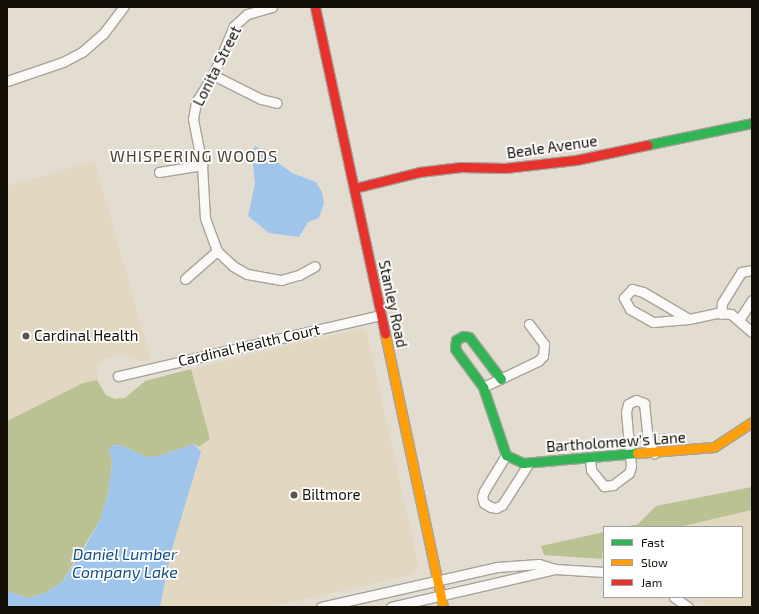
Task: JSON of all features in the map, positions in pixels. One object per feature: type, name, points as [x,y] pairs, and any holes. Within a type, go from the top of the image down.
[{"type":"street","points":[[7,81],[63,62],[82,52],[103,34],[123,7]]},
{"type":"street","name":"Lonita Street","points":[[272,7],[247,14],[234,26],[213,75],[196,102],[193,119],[202,165],[205,218],[217,251],[233,266],[247,274],[267,279],[281,280],[299,275],[314,266]]},
{"type":"street","name":"Stanley Road","points":[[315,7],[355,188],[443,607]]},
{"type":"street","points":[[213,75],[261,99],[277,102]]},
{"type":"street","name":"Beale Avenue","points":[[355,188],[433,170],[461,167],[504,168],[576,160],[752,123]]},
{"type":"street","points":[[159,172],[202,165]]},
{"type":"street","points":[[185,278],[217,251]]},
{"type":"street","points":[[721,314],[722,303],[741,272],[752,270]]},
{"type":"street","points":[[689,319],[643,292],[632,289],[624,298],[630,309],[653,322],[689,319],[721,314],[731,314],[752,332]]},
{"type":"street","points":[[739,320],[752,300]]},
{"type":"street","name":"Cardinal Health Court","points":[[118,376],[381,315]]},
{"type":"street","points":[[483,387],[538,361],[543,356],[544,344],[529,324]]},
{"type":"street","points":[[501,379],[469,337],[463,336],[456,340],[454,349],[483,387],[506,455],[484,491],[482,497],[484,503],[496,508],[502,505],[529,463]]},
{"type":"street","points":[[590,458],[591,470],[597,480],[604,486],[613,485],[629,472],[631,466],[626,412],[628,404],[636,400],[644,403],[648,442],[654,452]]},
{"type":"street","name":"Bartholomew's Lane","points":[[506,455],[512,460],[529,463],[714,448],[752,423]]},
{"type":"street","points":[[321,607],[436,579],[518,564],[539,564],[555,569],[603,572]]},
{"type":"street","points":[[391,607],[440,597],[555,569]]},
{"type":"street","points":[[675,598],[688,607]]},
{"type":"shaded area","points":[[95,161],[151,360],[138,361],[122,354],[104,359],[98,365],[97,380],[83,383],[7,421],[7,186]]},
{"type":"shaded area","points":[[362,328],[368,336],[419,566],[416,571],[412,575],[269,607],[160,607],[171,552],[201,453],[199,447],[210,439],[191,369]]},
{"type":"shaded area","points":[[752,510],[752,607],[709,607],[697,598],[743,598],[743,526],[683,526]]},
{"type":"green space","points":[[191,369],[210,439],[199,447],[194,444],[158,456],[146,457],[123,446],[113,445],[109,449],[112,462],[108,493],[100,520],[62,582],[43,594],[28,598],[7,591],[7,421],[83,383],[97,380],[106,395],[115,399],[125,398],[145,381]]},
{"type":"green space","points":[[752,487],[752,510],[683,526],[629,526],[638,524],[656,506]]},
{"type":"green space","points":[[603,532],[602,559],[544,555],[541,546]]},
{"type":"water","points":[[255,146],[292,173],[316,182],[322,192],[324,203],[319,218],[308,222],[299,237],[269,233],[248,216],[255,184],[252,154]]},
{"type":"water","name":"Daniel Lumber Company Lake","points":[[194,444],[201,452],[171,552],[160,607],[7,607],[7,591],[28,598],[43,594],[62,582],[82,552],[100,520],[108,493],[112,462],[109,449],[113,445],[123,446],[146,457],[158,456]]},
{"type":"traffic: fast","points":[[647,145],[752,123]]},
{"type":"traffic: fast","points":[[501,379],[469,337],[463,336],[456,340],[455,349],[483,387],[506,455],[523,463],[637,453]]},
{"type":"traffic: slow","points":[[385,334],[443,607]]},
{"type":"traffic: slow","points":[[637,453],[714,447],[752,422]]},
{"type":"traffic: jam","points":[[315,7],[385,334]]},
{"type":"traffic: jam","points":[[355,188],[419,172],[461,167],[505,168],[576,160],[647,145]]},
{"type":"place","name":"Cardinal Health","points":[[26,336]]},
{"type":"place","name":"Biltmore","points":[[294,495]]},
{"type":"district","name":"WHISPERING WOODS","points":[[194,156]]}]
